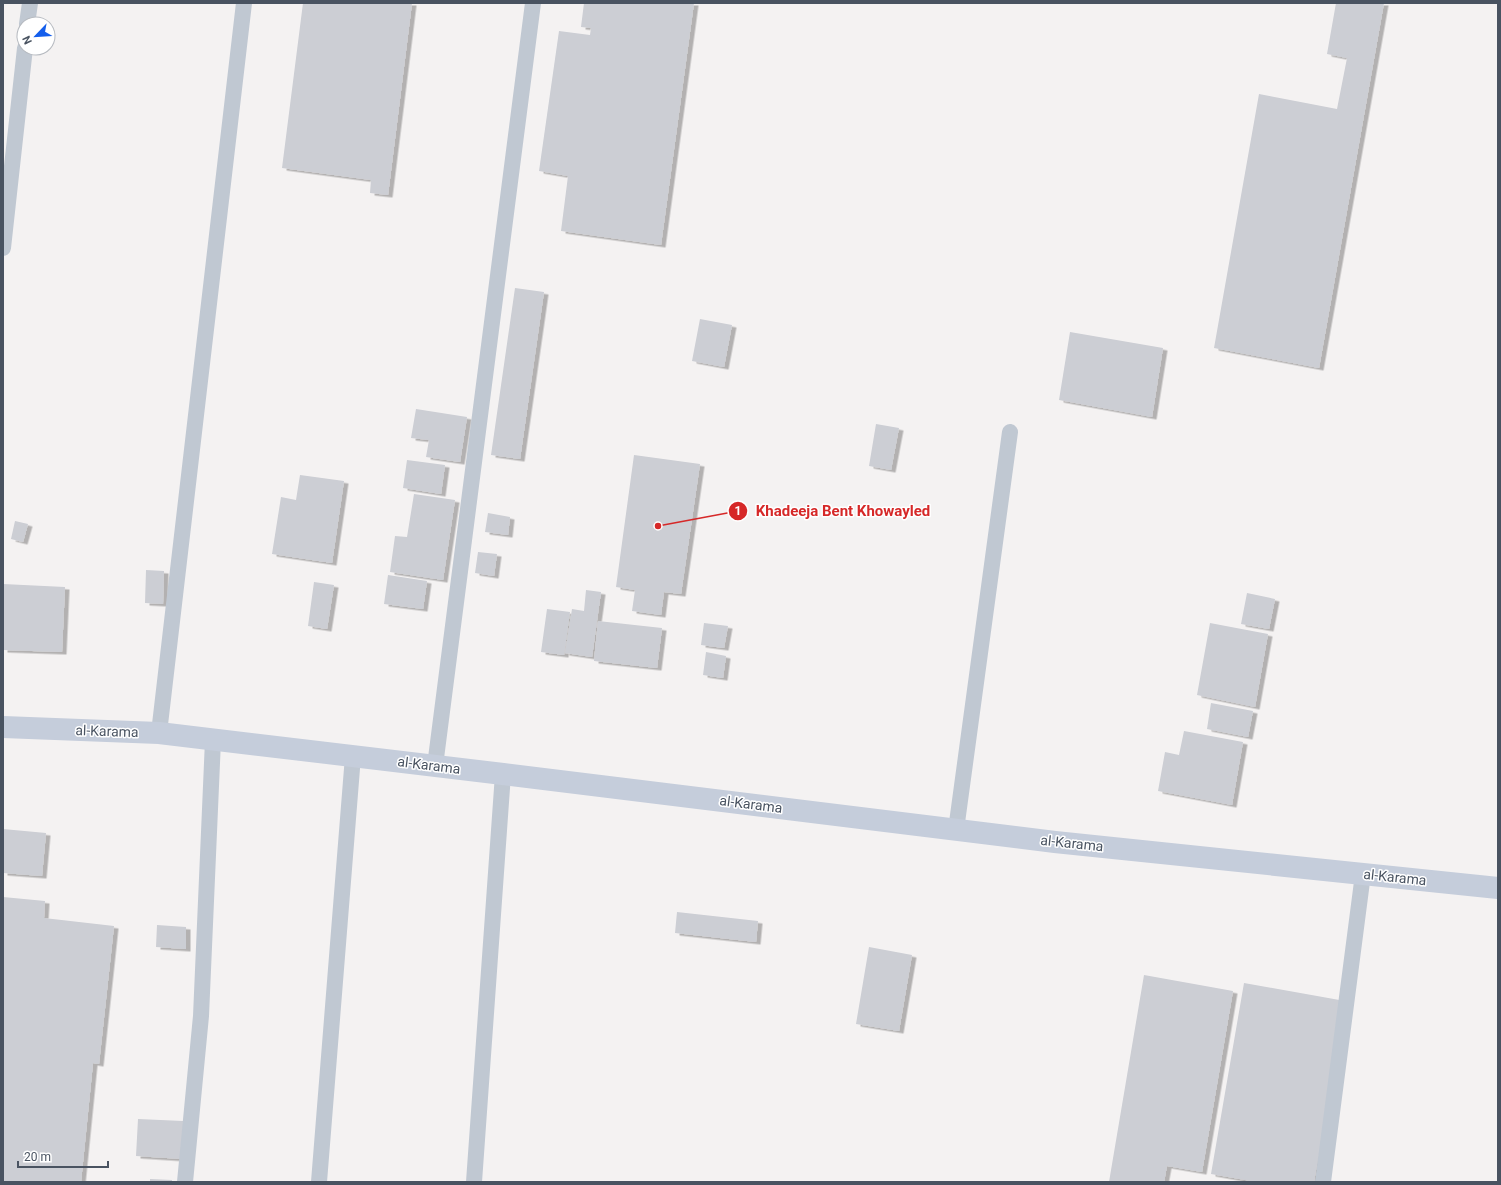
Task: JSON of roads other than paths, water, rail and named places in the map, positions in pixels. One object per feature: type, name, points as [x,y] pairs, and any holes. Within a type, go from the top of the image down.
[{"type":"main road","name":"al-Karama","points":[[3,728],[159,733],[1055,842],[1498,888]]},
{"type":"lane","points":[[28,16],[30,3]]},
{"type":"lane","points":[[159,733],[244,3]]},
{"type":"lane","points":[[435,766],[533,3]]},
{"type":"lane","points":[[3,248],[24,56]]},
{"type":"lane","points":[[956,830],[1010,432]]},
{"type":"lane","points":[[185,1182],[201,1016],[214,740]]},
{"type":"lane","points":[[319,1182],[353,756]]},
{"type":"lane","points":[[474,1182],[503,774]]},
{"type":"lane","points":[[1323,1182],[1362,874]]},
{"type":"place","name":"Khadeeja Bent Khowayled","points":[[658,526]]}]
